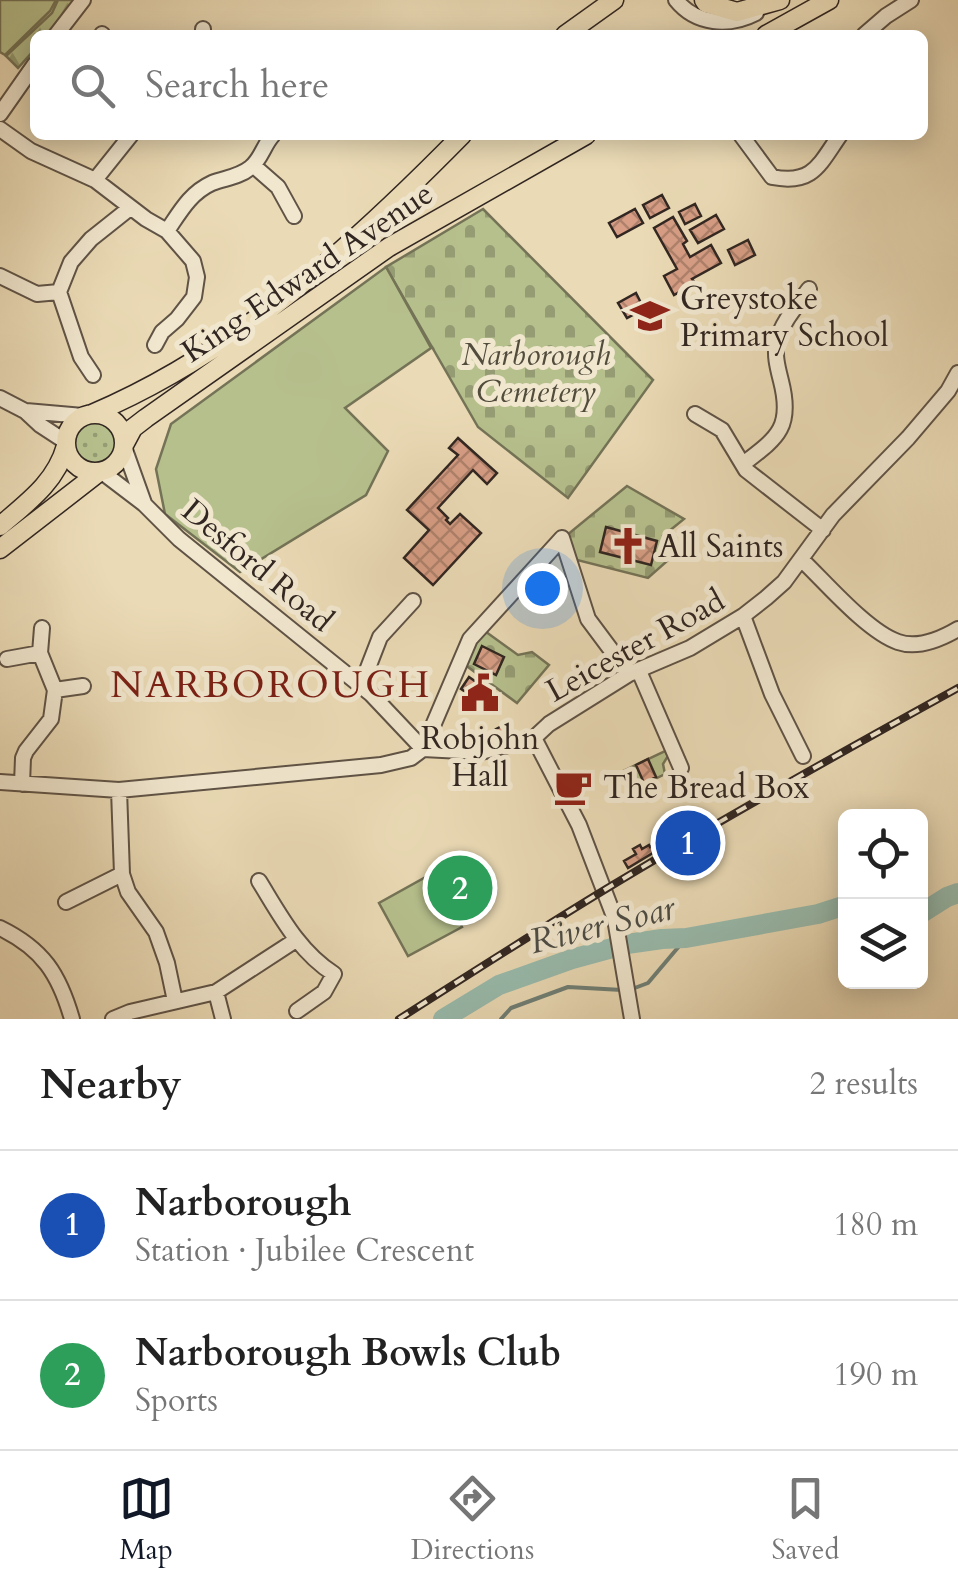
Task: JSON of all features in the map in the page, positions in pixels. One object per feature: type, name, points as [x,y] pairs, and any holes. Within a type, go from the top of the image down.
[{"type":"main road","points":[[572,30],[614,0]]},
{"type":"main road","points":[[704,0],[736,12],[779,0]]},
{"type":"main road","points":[[775,30],[829,0]]},
{"type":"main road","name":"King Edward Avenue","points":[[88,415],[182,370],[304,282],[457,140]]},
{"type":"main road","name":"King Edward Avenue","points":[[0,549],[117,463],[133,428],[146,418],[389,247],[577,140]]},
{"type":"main road","points":[[0,526],[56,472],[70,426],[88,415],[111,418],[123,434],[124,445]]},
{"type":"main road","points":[[66,444],[68,455],[80,468],[100,472]]},
{"type":"street","points":[[60,30],[83,0]]},
{"type":"street","points":[[592,16],[605,0]]},
{"type":"street","points":[[676,0],[702,20],[740,21],[779,0]]},
{"type":"street","points":[[870,30],[911,0]]},
{"type":"street","points":[[0,114],[30,71]]},
{"type":"street","points":[[0,129],[30,150],[95,180],[166,230],[194,261],[194,297],[162,332],[155,346]]},
{"type":"street","points":[[95,180],[127,140]]},
{"type":"street","points":[[166,230],[194,194],[254,166],[268,140]]},
{"type":"street","points":[[745,140],[772,177],[791,180],[815,171],[837,140]]},
{"type":"street","points":[[254,166],[278,187],[294,216]]},
{"type":"street","points":[[93,375],[81,357],[59,292],[71,262],[91,239],[130,208]]},
{"type":"street","points":[[0,276],[37,294],[59,292]]},
{"type":"street","points":[[742,464],[777,438],[784,414],[784,394],[777,366],[777,342],[809,289]]},
{"type":"street","name":"Leicester Road","points":[[534,738],[549,724],[634,672],[690,648],[743,616],[784,582],[834,515],[908,438],[958,373]]},
{"type":"street","points":[[0,398],[25,410],[66,444]]},
{"type":"street","points":[[941,399],[958,406]]},
{"type":"street","points":[[25,410],[88,415]]},
{"type":"street","points":[[695,414],[722,430],[742,464],[760,482],[823,530]]},
{"type":"street","name":"Desford Road","points":[[124,445],[144,504]]},
{"type":"street","name":"Desford Road","points":[[100,472],[144,504],[178,539],[361,686],[423,750]]},
{"type":"street","points":[[423,750],[470,639],[562,538],[588,618],[634,672],[681,768]]},
{"type":"street","points":[[802,560],[874,628],[900,643],[934,642],[958,629]]},
{"type":"street","points":[[361,686],[380,637],[412,601]]},
{"type":"street","points":[[743,616],[772,694],[803,756]]},
{"type":"street","points":[[22,784],[26,751],[51,720],[55,690],[40,653],[42,628]]},
{"type":"street","points":[[7,659],[40,653]]},
{"type":"street","points":[[55,690],[84,686]]},
{"type":"street","points":[[0,782],[118,790],[381,765],[410,758],[423,750],[481,752],[534,738],[579,825],[619,934],[632,1019]]},
{"type":"street","points":[[118,790],[122,874],[128,892],[156,932],[174,1001]]},
{"type":"street","points":[[66,902],[122,874]]},
{"type":"street","points":[[259,881],[296,940],[334,974],[324,992],[296,1011]]},
{"type":"street","points":[[0,928],[22,938],[45,960],[64,990],[72,1019]]},
{"type":"street","points":[[112,1019],[216,992],[296,940]]},
{"type":"street","points":[[216,992],[223,1019]]},
{"type":"green space","points":[[0,0],[56,0],[50,11],[5,55],[0,52]]},
{"type":"green space","points":[[58,0],[74,0],[53,30],[34,30],[52,13]]},
{"type":"green space","points":[[30,34],[30,55],[18,68],[6,56]]},
{"type":"green space","name":"Narborough Cemetery","points":[[483,209],[653,380],[568,498],[478,427],[386,267]]},
{"type":"green space","points":[[386,267],[431,348],[345,408],[388,451],[366,495],[240,572],[165,514],[156,469],[171,424]]},
{"type":"green space","points":[[95,419],[111,426],[118,442],[111,458],[95,465],[79,458],[72,442],[79,426]]},
{"type":"green space","points":[[627,486],[684,519],[663,536],[675,554],[648,578],[577,560],[567,543],[567,535]]},
{"type":"green space","points":[[482,629],[518,655],[532,652],[549,665],[517,703],[464,664]]},
{"type":"green space","points":[[665,751],[665,774],[630,791],[621,772]]},
{"type":"green space","points":[[433,873],[462,927],[408,956],[379,903]]},
{"type":"building","points":[[662,195],[669,208],[650,218],[643,205]]},
{"type":"building","points":[[695,204],[701,216],[685,224],[679,212]]},
{"type":"building","points":[[635,209],[643,223],[617,237],[609,223]]},
{"type":"building","points":[[716,215],[724,229],[698,243],[690,230]]},
{"type":"building","points":[[673,217],[687,241],[683,244],[690,257],[711,245],[721,263],[692,279],[695,283],[674,295],[664,276],[677,269],[654,228]]},
{"type":"building","points":[[748,240],[755,255],[735,265],[728,250]]},
{"type":"building","points":[[636,293],[644,309],[627,318],[618,303]]},
{"type":"building","points":[[458,438],[497,473],[487,484],[473,470],[438,508],[450,524],[460,514],[481,533],[433,585],[404,558],[429,530],[407,510],[458,455],[449,448]]},
{"type":"building","name":"All Saints","points":[[606,527],[657,541],[651,565],[600,552]]},
{"type":"building","points":[[482,646],[504,657],[496,675],[474,664]]},
{"type":"building","name":"Robjohn Hall","points":[[469,677],[499,698],[491,709],[461,689]]},
{"type":"building","points":[[504,725],[509,736],[500,740],[496,729]]},
{"type":"building","points":[[648,759],[656,777],[644,783],[636,765]]},
{"type":"building","points":[[663,839],[666,845],[628,868],[624,861],[636,854],[633,849],[640,845],[642,849],[650,847]]},
{"type":"waterway","name":"River Soar","points":[[928,909],[958,893]]},
{"type":"waterway","name":"River Soar","points":[[443,1019],[499,985],[572,959],[627,944],[686,938],[838,908]]},
{"type":"waterway","points":[[632,989],[648,983],[686,938]]},
{"type":"waterway","points":[[501,1019],[511,1008],[568,987],[622,990]]},
{"type":"railway","points":[[399,1019],[650,863],[958,688]]},
{"type":"place","name":"Greystoke Primary School","points":[[650,316]]},
{"type":"place","name":"All Saints","points":[[628,546]]},
{"type":"place","name":"Robjohn Hall","points":[[480,693]]},
{"type":"place","name":"The Bread Box","points":[[573,787]]},
{"type":"place","name":"Narborough","points":[[688,843]]},
{"type":"place","name":"Narborough Bowls Club","points":[[460,888]]},
{"type":"district","name":"NARBOROUGH","points":[[271,684]]}]
